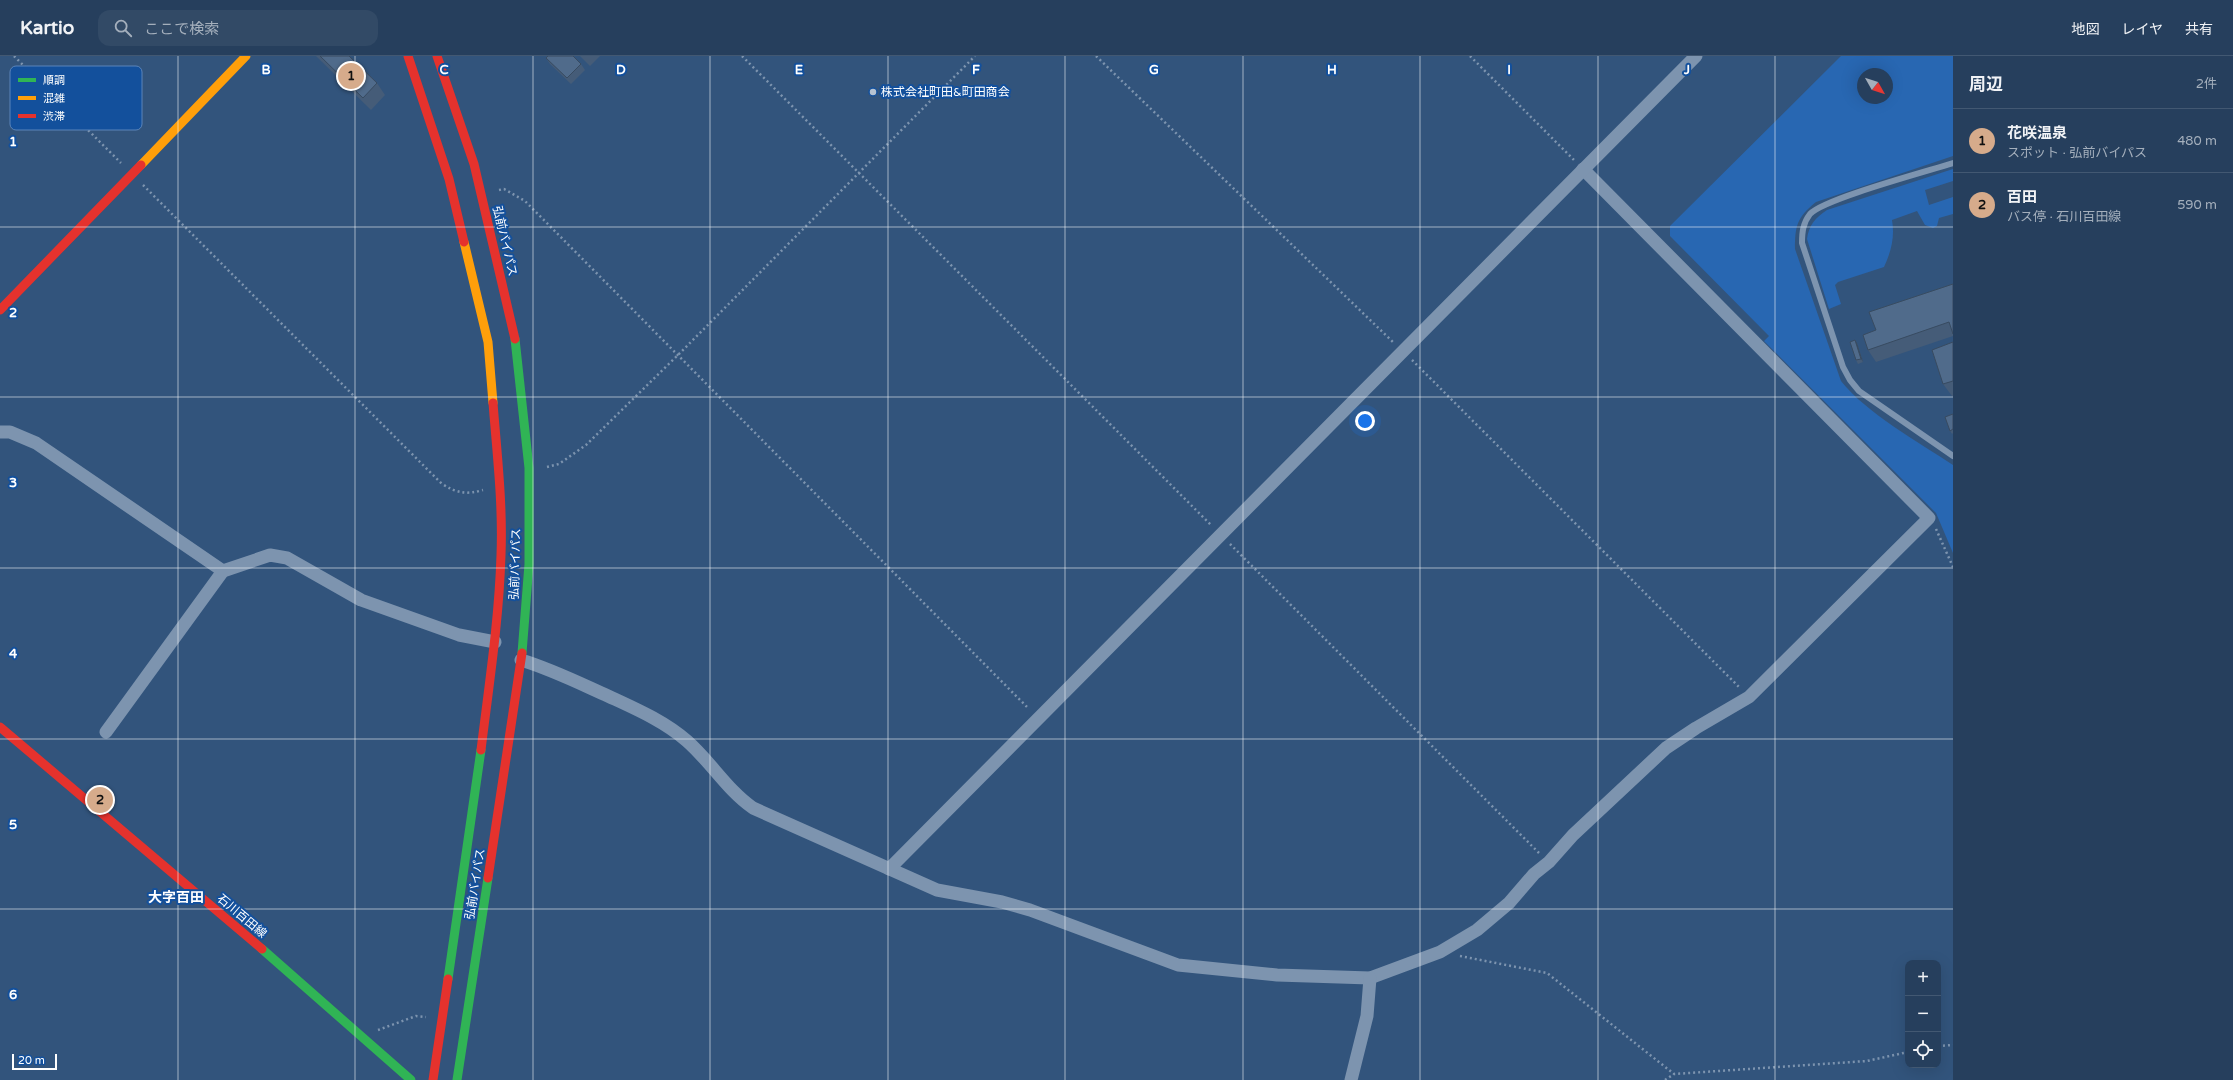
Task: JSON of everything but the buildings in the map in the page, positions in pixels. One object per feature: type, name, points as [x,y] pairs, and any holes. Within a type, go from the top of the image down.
[{"type":"main road","points":[[0,310],[131,173],[246,56]]},
{"type":"main road","name":"弘前バイパス","points":[[408,56],[449,179],[488,342],[500,486],[502,554],[495,642],[472,822],[433,1080]]},
{"type":"main road","name":"弘前バイパス","points":[[437,56],[472,157],[515,337],[529,468],[529,564],[521,660],[457,1080]]},
{"type":"main road","name":"石川百田線","points":[[0,727],[317,996],[411,1080]]},
{"type":"street","points":[[889,869],[1696,56]]},
{"type":"street","points":[[521,660],[549,668],[655,718],[687,741],[736,797],[753,808],[938,890],[1002,902],[1030,910],[1178,965],[1277,975],[1370,978],[1440,952],[1477,930],[1509,903],[1534,874],[1549,862],[1573,835],[1666,748],[1696,728],[1749,697],[1929,518],[1583,169]]},
{"type":"street","points":[[0,432],[10,432],[36,443],[223,571]]},
{"type":"street","points":[[106,732],[223,571],[270,555],[287,558],[361,600],[459,635],[495,642]]},
{"type":"street","points":[[1351,1080],[1367,1016],[1370,978]]},
{"type":"lane","points":[[1953,163],[1819,207],[1811,213],[1802,231],[1802,243],[1843,367],[1850,380],[1869,399],[1953,456]]},
{"type":"path","points":[[14,56],[24,66]]},
{"type":"path","points":[[742,56],[1549,862]]},
{"type":"path","points":[[529,468],[559,464],[586,445],[678,356],[975,56]]},
{"type":"path","points":[[1096,56],[1403,351],[1749,697]]},
{"type":"path","points":[[1470,56],[1583,169]]},
{"type":"path","points":[[88,130],[442,484],[456,492],[465,494],[500,486]]},
{"type":"path","points":[[481,195],[504,189],[525,201],[1039,718]]},
{"type":"path","points":[[1929,518],[1940,536],[1953,567]]},
{"type":"path","points":[[1440,952],[1547,973],[1674,1074]]},
{"type":"path","points":[[381,1028],[416,1016]]},
{"type":"path","points":[[1941,1046],[1953,1045]]},
{"type":"path","points":[[1665,1080],[1674,1074],[1868,1061],[1905,1053]]},
{"type":"shaded area","points":[[1841,56],[1953,56],[1953,156],[1816,202],[1805,212],[1798,222],[1795,249],[1841,381],[1851,393],[1878,415],[1953,465],[1953,553],[1936,513],[1764,341],[1769,336],[1670,236],[1670,226]]},
{"type":"shaded area","points":[[1953,169],[1953,181],[1925,190],[1929,205],[1953,197],[1953,214],[1939,218],[1937,226],[1933,228],[1925,225],[1917,211],[1892,220],[1892,244],[1884,267],[1838,282],[1835,285],[1841,304],[1829,309],[1807,239],[1809,230],[1816,219],[1827,210]]},
{"type":"traffic: fast","points":[[515,339],[529,468],[529,564],[522,653]]},
{"type":"traffic: fast","points":[[448,979],[481,750]]},
{"type":"traffic: fast","points":[[457,1080],[488,878]]},
{"type":"traffic: fast","points":[[262,949],[411,1080]]},
{"type":"traffic: slow","points":[[141,165],[246,56]]},
{"type":"traffic: slow","points":[[464,242],[488,342],[493,403]]},
{"type":"traffic: jam","points":[[408,56],[449,179],[464,242]]},
{"type":"traffic: jam","points":[[437,56],[474,164],[515,339]]},
{"type":"traffic: jam","points":[[0,310],[141,165]]},
{"type":"traffic: jam","points":[[481,750],[496,628],[501,555],[500,498],[493,403]]},
{"type":"traffic: jam","points":[[488,878],[522,653]]},
{"type":"traffic: jam","points":[[0,727],[262,949]]},
{"type":"traffic: jam","points":[[433,1080],[448,979]]},
{"type":"place","name":"花咲温泉","points":[[351,76]]},
{"type":"place","name":"株式会社町田&町田商会","points":[[873,92]]},
{"type":"place","name":"百田","points":[[100,800]]},
{"type":"district","name":"大字百田","points":[[176,897]]}]
